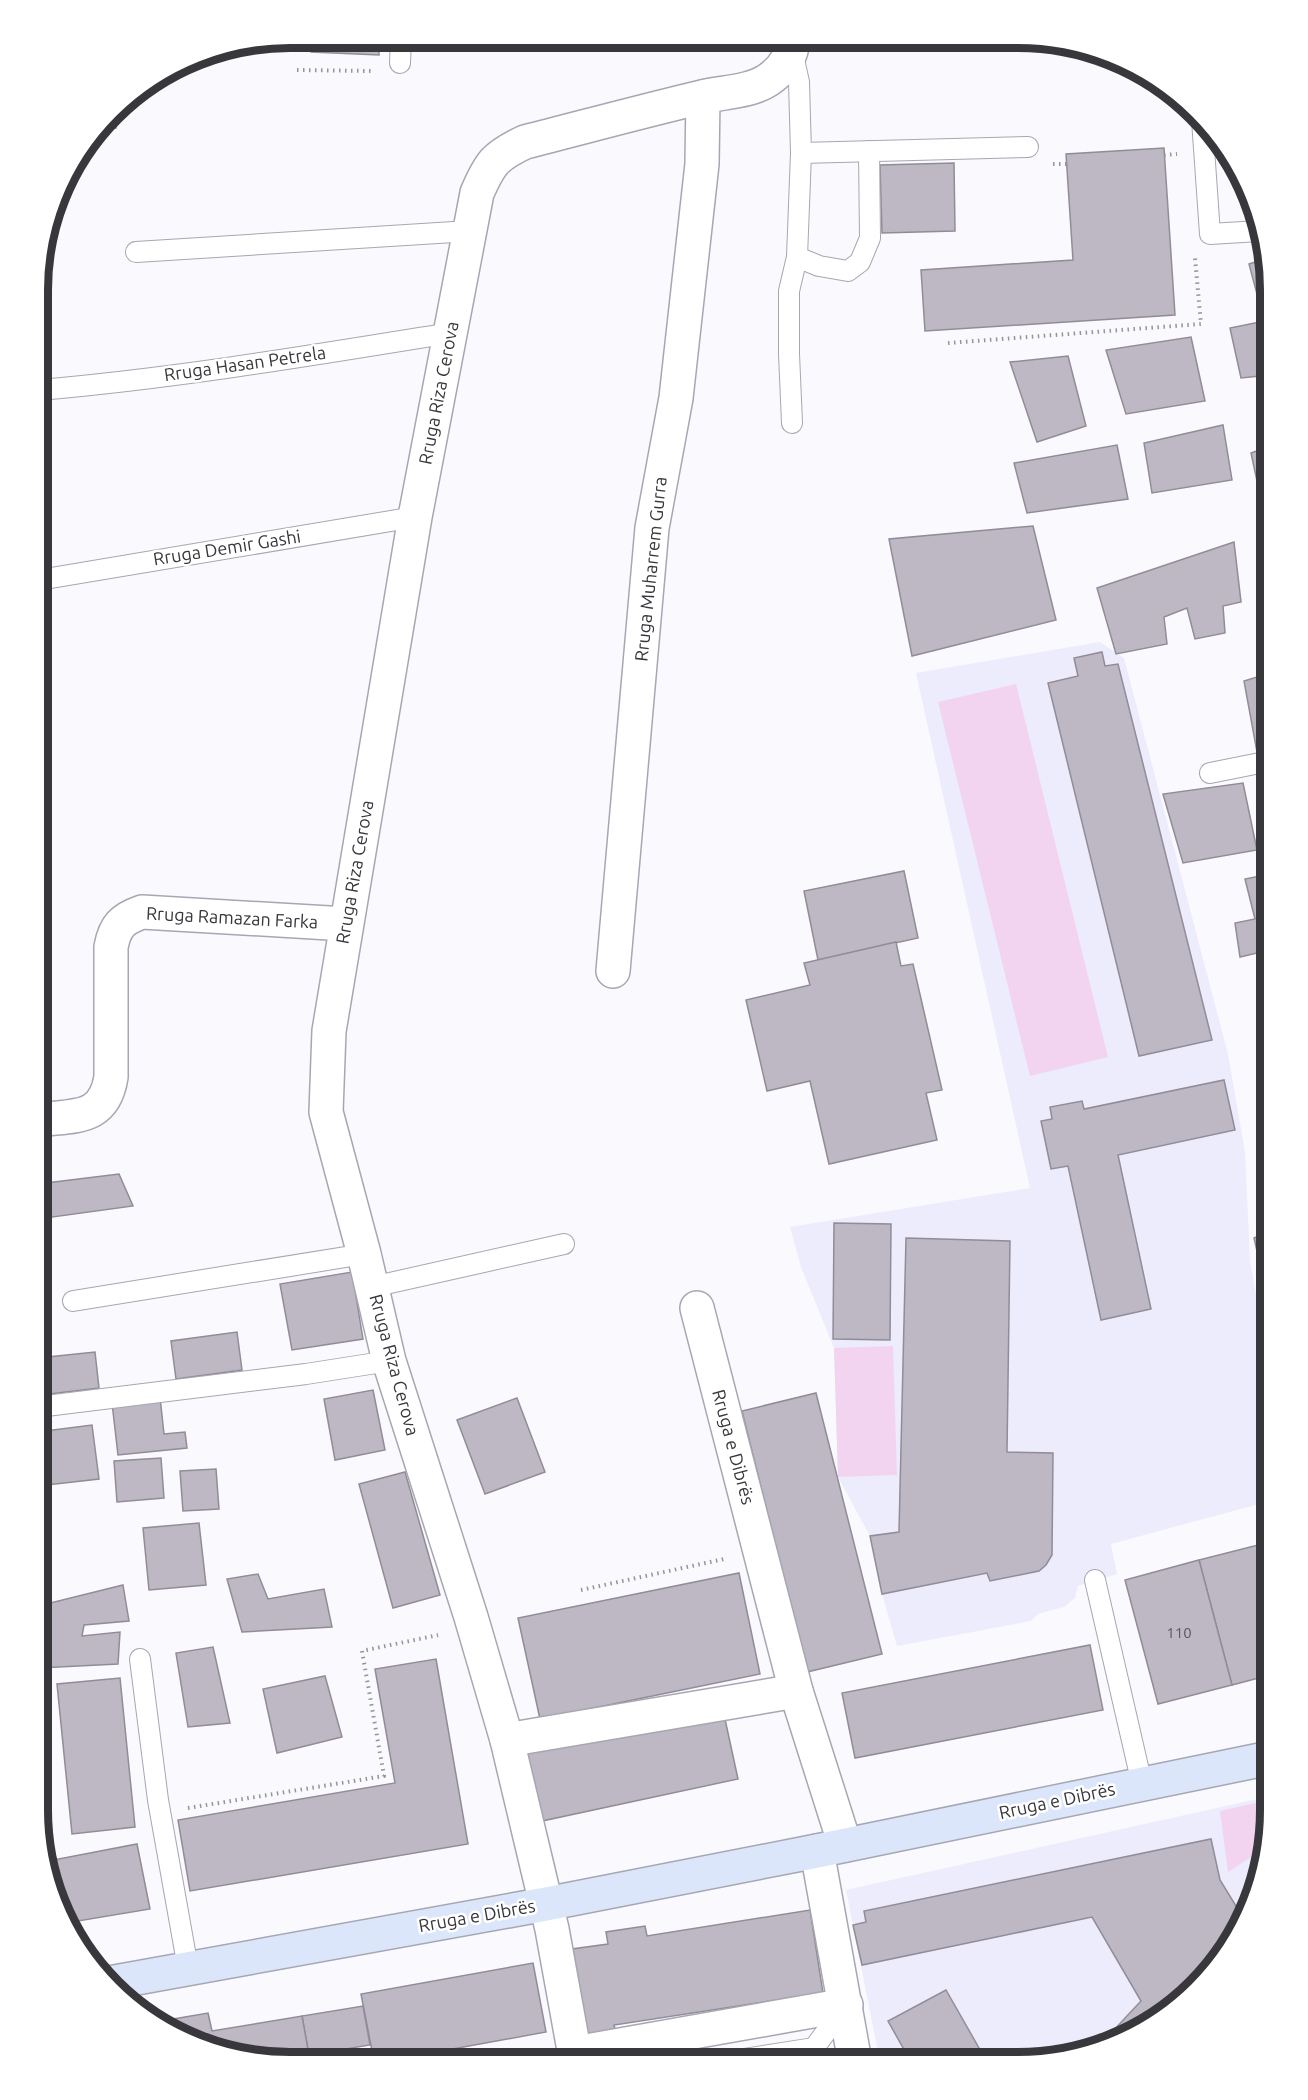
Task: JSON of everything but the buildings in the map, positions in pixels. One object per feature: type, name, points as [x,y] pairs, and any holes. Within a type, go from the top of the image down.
[{"type":"main road","name":"Rruga e Dibrës","points":[[119,1981],[546,1904],[1260,1760]]},
{"type":"street","name":"Rruga Riza Cerova","points":[[575,2052],[546,1904],[507,1740],[474,1627],[389,1361],[364,1254],[326,1112],[329,1031],[415,517],[477,193],[488,168],[504,152],[525,142],[747,88],[767,81],[782,67],[792,48]]},
{"type":"street","name":"Rruga Muharrem Gurra","points":[[614,971],[652,528],[676,398],[702,164],[703,97]]},
{"type":"street","name":"Rruga Ramazan Farka","points":[[48,1119],[88,1114],[101,1104],[108,1094],[111,1077],[111,947],[114,931],[127,918],[142,912],[346,924]]},
{"type":"street","name":"Rruga e Dibrës","points":[[697,1308],[796,1691],[831,1848]]},
{"type":"street","points":[[507,1740],[796,1691]]},
{"type":"street","points":[[831,1848],[846,2005],[853,2052]]},
{"type":"street","points":[[602,2052],[846,2005]]},
{"type":"lane","points":[[400,63],[401,48]]},
{"type":"lane","points":[[792,423],[789,291],[797,257],[801,153],[799,82],[793,48]]},
{"type":"lane","points":[[1203,135],[1210,234],[1253,231]]},
{"type":"lane","points":[[801,153],[1028,147]]},
{"type":"lane","points":[[797,257],[819,267],[848,271],[860,262],[870,238],[869,151]]},
{"type":"lane","points":[[136,252],[470,231]]},
{"type":"lane","name":"Rruga Hasan Petrela","points":[[48,389],[221,369],[450,333]]},
{"type":"lane","name":"Rruga Demir Gashi","points":[[48,578],[415,517]]},
{"type":"lane","points":[[1210,773],[1260,763]]},
{"type":"lane","points":[[372,1287],[564,1244]]},
{"type":"lane","points":[[73,1301],[364,1254]]},
{"type":"lane","points":[[48,1406],[306,1374],[389,1361]]},
{"type":"lane","points":[[1095,1580],[1142,1784]]},
{"type":"lane","points":[[140,1659],[161,1813],[188,1968]]},
{"type":"lane","points":[[789,2052],[814,2048],[846,2005]]},
{"type":"path","points":[[297,70],[377,71],[400,63]]},
{"type":"path","points":[[948,343],[1201,324]]},
{"type":"path","points":[[581,1590],[760,1552]]},
{"type":"path","points":[[161,1813],[384,1776],[362,1651],[474,1627]]},
{"type":"shaded area","points":[[1100,642],[1124,658],[1228,1054],[1245,1152],[1250,1261],[1260,1316],[1260,1504],[1111,1544],[1117,1574],[1078,1586],[1075,1598],[1064,1607],[1038,1614],[1031,1621],[897,1646],[882,1594],[870,1536],[838,1477],[834,1348],[801,1267],[790,1227],[1030,1188],[916,673]]},
{"type":"shaded area","points":[[1016,684],[1108,1057],[1030,1076],[938,702]]},
{"type":"shaded area","points":[[893,1346],[897,1475],[838,1477],[834,1348]]},
{"type":"shaded area","points":[[1260,1798],[1258,1841],[1247,1888],[1228,1931],[1210,1957],[1177,1992],[1139,2020],[1110,2034],[1080,2044],[1049,2050],[1018,2052],[878,2052],[846,1890]]},
{"type":"shaded area","points":[[1260,1802],[1256,1854],[1228,1872],[1220,1811]]}]
